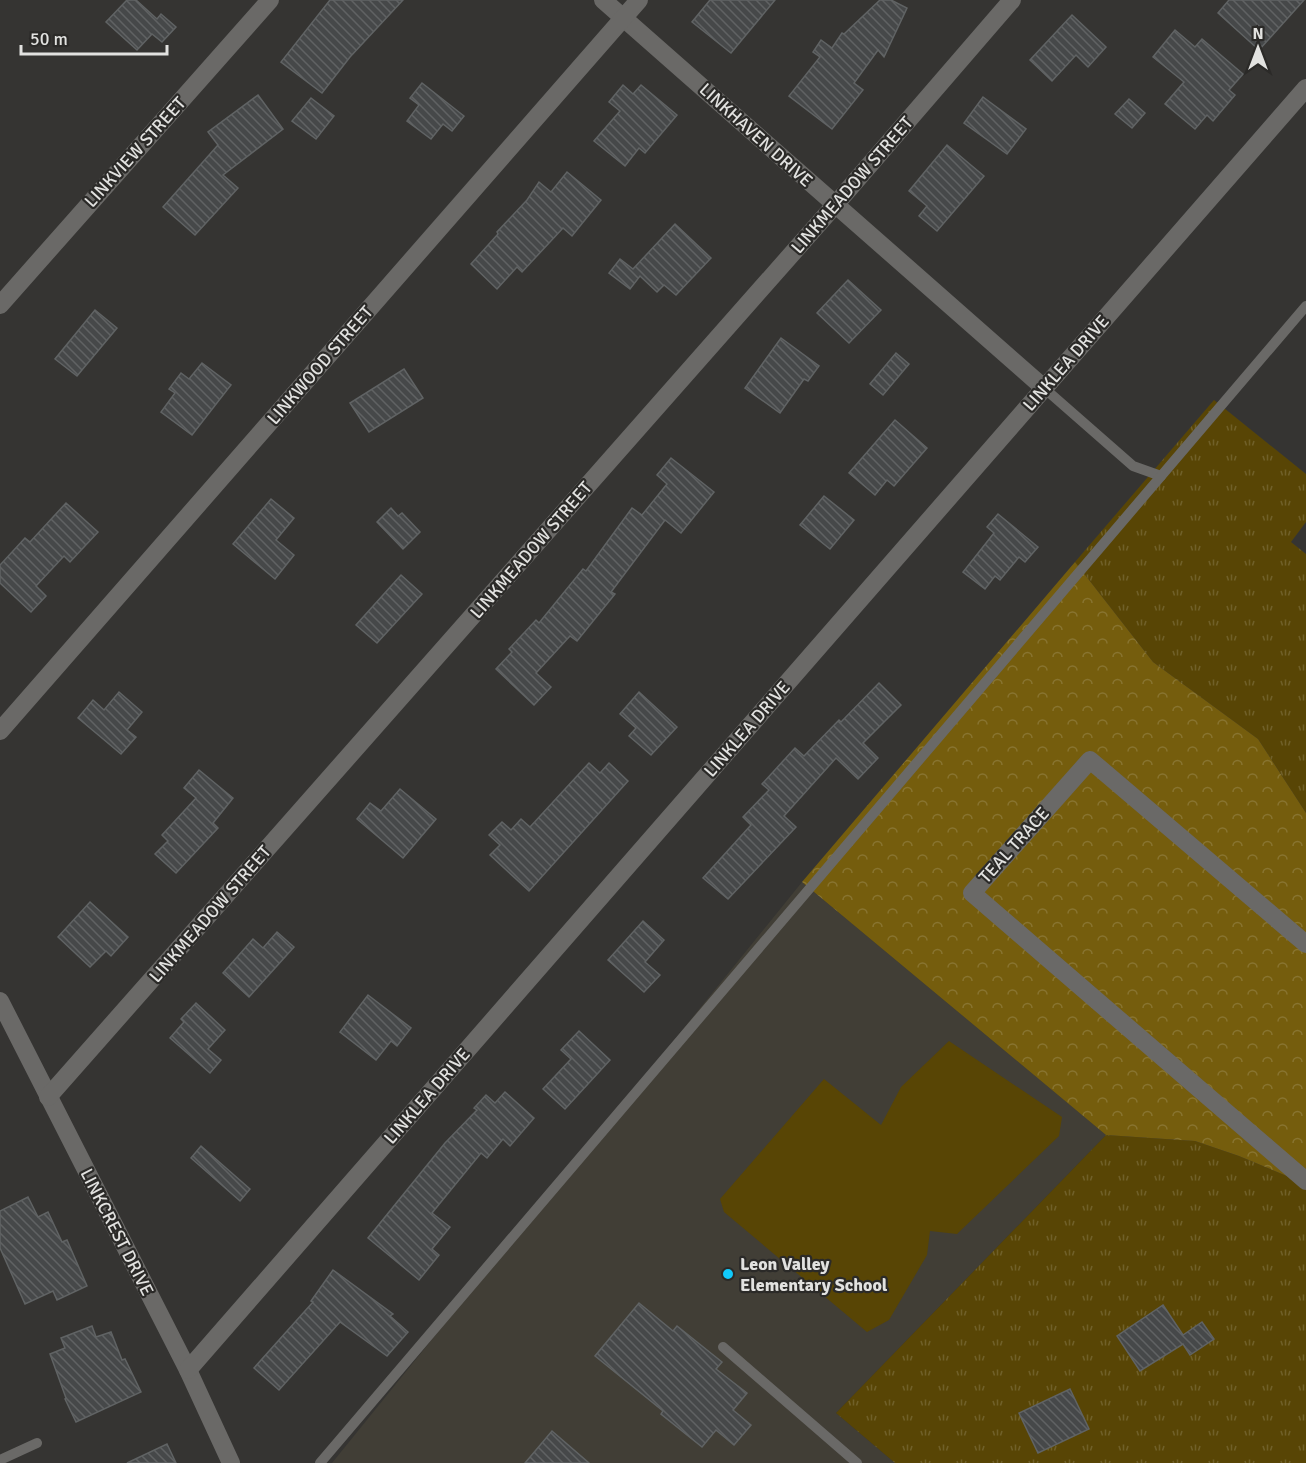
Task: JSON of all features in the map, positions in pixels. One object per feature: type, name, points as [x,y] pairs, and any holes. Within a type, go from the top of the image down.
[{"type":"street","name":"LINKVIEW STREET","points":[[0,304],[270,0]]},
{"type":"street","name":"LINKHAVEN DRIVE","points":[[603,0],[1044,388]]},
{"type":"street","name":"LINKWOOD STREET","points":[[0,731],[639,0]]},
{"type":"street","name":"LINKMEADOW STREET","points":[[48,1097],[835,205],[1012,0]]},
{"type":"street","name":"LINKLEA DRIVE","points":[[188,1370],[1306,88]]},
{"type":"street","name":"TEAL TRACE","points":[[1306,944],[1090,760],[972,893],[1306,1181]]},
{"type":"street","name":"LINKCREST DRIVE","points":[[0,1001],[188,1370],[231,1463]]},
{"type":"lane","points":[[320,1463],[1306,306]]},
{"type":"lane","points":[[1044,388],[1133,466],[1161,476]]},
{"type":"lane","points":[[723,1347],[858,1463]]},
{"type":"lane","points":[[0,1460],[37,1443]]},
{"type":"shaded area","name":"Leon Valley Elementary School","points":[[802,882],[1106,1135],[836,1413],[895,1463],[332,1463]]},
{"type":"green space","points":[[1214,400],[1306,474],[1306,522],[1291,542],[1306,554],[1306,813],[1258,739],[1153,662],[1075,562]]},
{"type":"green space","points":[[1075,562],[1153,662],[1258,739],[1306,813],[1306,1184],[1239,1156],[1195,1141],[1106,1135],[802,882]]},
{"type":"green space","points":[[949,1041],[1062,1117],[1059,1136],[957,1234],[930,1231],[927,1255],[889,1320],[867,1332],[724,1212],[720,1199],[824,1079],[881,1125],[901,1087]]},
{"type":"green space","points":[[1106,1135],[1195,1141],[1239,1156],[1306,1184],[1306,1463],[895,1463],[836,1413]]},
{"type":"building","points":[[127,0],[136,0],[157,19],[161,14],[176,27],[162,42],[152,34],[137,50],[106,22]]},
{"type":"building","points":[[330,0],[403,0],[350,57],[322,93],[281,62]]},
{"type":"building","points":[[710,0],[775,0],[731,53],[692,22]]},
{"type":"building","points":[[880,0],[891,0],[907,8],[884,57],[878,50],[854,83],[863,90],[832,129],[789,96],[820,57],[813,52],[821,40],[832,48],[842,33],[844,34]]},
{"type":"building","points":[[1229,0],[1304,0],[1259,50],[1218,13]]},
{"type":"building","points":[[1072,15],[1106,47],[1088,67],[1076,55],[1052,81],[1030,60]]},
{"type":"building","points":[[1175,30],[1195,47],[1202,39],[1243,74],[1229,90],[1235,95],[1213,121],[1207,115],[1195,129],[1165,104],[1184,82],[1153,57]]},
{"type":"building","points":[[422,83],[464,116],[452,131],[443,124],[431,139],[407,121],[419,105],[410,98]]},
{"type":"building","points":[[623,85],[633,94],[641,85],[677,115],[645,153],[639,148],[625,166],[594,141],[620,111],[609,102]]},
{"type":"building","points":[[258,95],[283,129],[223,175],[238,188],[195,235],[163,207],[218,145],[208,132]]},
{"type":"building","points":[[983,97],[1026,129],[1007,154],[964,123]]},
{"type":"building","points":[[311,98],[334,116],[316,139],[292,121]]},
{"type":"building","points":[[1129,99],[1145,113],[1132,128],[1115,114]]},
{"type":"building","points":[[947,145],[984,176],[937,231],[919,216],[927,206],[909,191]]},
{"type":"building","points":[[567,172],[601,200],[572,236],[563,228],[522,272],[517,267],[497,289],[471,264],[527,200],[539,182],[551,192]]},
{"type":"building","points":[[675,224],[711,258],[676,295],[664,285],[657,292],[640,276],[630,289],[609,273],[620,259],[633,269]]},
{"type":"building","points":[[848,280],[881,310],[849,343],[817,313]]},
{"type":"building","points":[[95,310],[117,328],[77,376],[55,359]]},
{"type":"building","points":[[781,338],[819,366],[808,381],[804,379],[780,413],[745,388]]},
{"type":"building","points":[[896,353],[909,364],[883,395],[870,384]]},
{"type":"building","points":[[202,363],[231,385],[192,435],[161,412],[175,393],[169,389],[181,373],[189,379]]},
{"type":"building","points":[[404,369],[423,398],[369,432],[350,403]]},
{"type":"building","points":[[895,420],[927,448],[894,486],[887,480],[875,495],[849,473]]},
{"type":"building","points":[[671,458],[714,492],[681,533],[665,520],[611,592],[615,594],[577,641],[570,636],[536,673],[551,687],[534,705],[496,669],[512,652],[509,649],[536,620],[539,623],[583,569],[586,571],[632,508],[642,515],[667,484],[657,475]]},
{"type":"building","points":[[824,496],[854,520],[830,549],[800,525]]},
{"type":"building","points":[[271,499],[294,518],[276,540],[294,555],[275,579],[233,544]]},
{"type":"building","points":[[66,503],[98,532],[70,562],[64,556],[36,586],[46,596],[31,612],[0,583],[0,565],[25,538],[30,542]]},
{"type":"building","points":[[391,508],[398,516],[402,513],[420,532],[403,549],[377,522]]},
{"type":"building","points":[[998,514],[1038,547],[1025,562],[1019,557],[1000,580],[995,576],[985,589],[963,572],[994,533],[987,527]]},
{"type":"building","points":[[401,575],[422,594],[377,643],[356,625]]},
{"type":"building","points":[[879,683],[901,705],[863,743],[878,758],[858,779],[836,758],[784,816],[796,827],[728,899],[703,878],[751,825],[743,817],[769,790],[762,784],[795,748],[804,756]]},
{"type":"building","points":[[119,692],[142,712],[127,730],[136,737],[121,754],[78,718],[93,700],[104,710]]},
{"type":"building","points":[[639,692],[677,727],[651,755],[629,736],[636,728],[620,714]]},
{"type":"building","points":[[589,763],[600,773],[609,763],[628,781],[529,891],[490,855],[500,845],[489,835],[502,822],[511,830],[521,819],[530,827]]},
{"type":"building","points":[[199,770],[233,798],[213,823],[218,828],[176,873],[155,854],[168,841],[162,835],[196,798],[184,788]]},
{"type":"building","points":[[400,789],[436,819],[403,858],[357,819],[370,803],[381,811]]},
{"type":"building","points":[[90,902],[128,937],[111,956],[106,951],[90,967],[58,937]]},
{"type":"building","points":[[643,921],[664,940],[645,962],[660,975],[644,992],[608,960]]},
{"type":"building","points":[[277,932],[294,947],[249,997],[223,973],[253,939],[263,948]]},
{"type":"building","points":[[368,995],[411,1028],[397,1046],[391,1041],[376,1060],[340,1032]]},
{"type":"building","points":[[196,1003],[225,1030],[208,1049],[221,1060],[210,1073],[170,1038],[184,1022],[181,1019]]},
{"type":"building","points":[[579,1031],[610,1060],[565,1109],[543,1089],[571,1059],[561,1050]]},
{"type":"building","points":[[505,1092],[534,1118],[510,1146],[503,1139],[487,1158],[481,1153],[432,1213],[450,1227],[432,1249],[439,1255],[419,1280],[368,1238],[445,1143],[477,1110],[474,1108],[486,1095],[495,1103]]},
{"type":"building","points":[[201,1146],[250,1189],[240,1201],[191,1158]]},
{"type":"building","points":[[28,1197],[38,1217],[48,1212],[62,1242],[67,1240],[87,1286],[57,1300],[53,1291],[25,1304],[0,1248],[0,1211]]},
{"type":"building","points":[[333,1270],[393,1314],[390,1316],[408,1332],[387,1356],[340,1322],[279,1390],[254,1368],[313,1302],[311,1301]]},
{"type":"building","points":[[639,1303],[673,1331],[677,1326],[722,1362],[716,1369],[747,1393],[733,1410],[751,1425],[734,1445],[716,1430],[702,1447],[661,1414],[663,1411],[595,1356]]},
{"type":"building","points":[[1163,1305],[1183,1335],[1202,1322],[1214,1339],[1190,1355],[1183,1344],[1140,1371],[1117,1336]]},
{"type":"building","points":[[92,1326],[96,1337],[111,1332],[122,1360],[125,1359],[141,1392],[76,1422],[65,1399],[50,1354],[65,1348],[61,1338]]},
{"type":"building","points":[[1070,1389],[1089,1429],[1038,1453],[1019,1413]]},
{"type":"building","points":[[552,1431],[589,1463],[525,1463]]},
{"type":"building","points":[[167,1444],[176,1463],[127,1463]]},
{"type":"place","name":"Leon Valley Elementary School","points":[[728,1274]]}]
